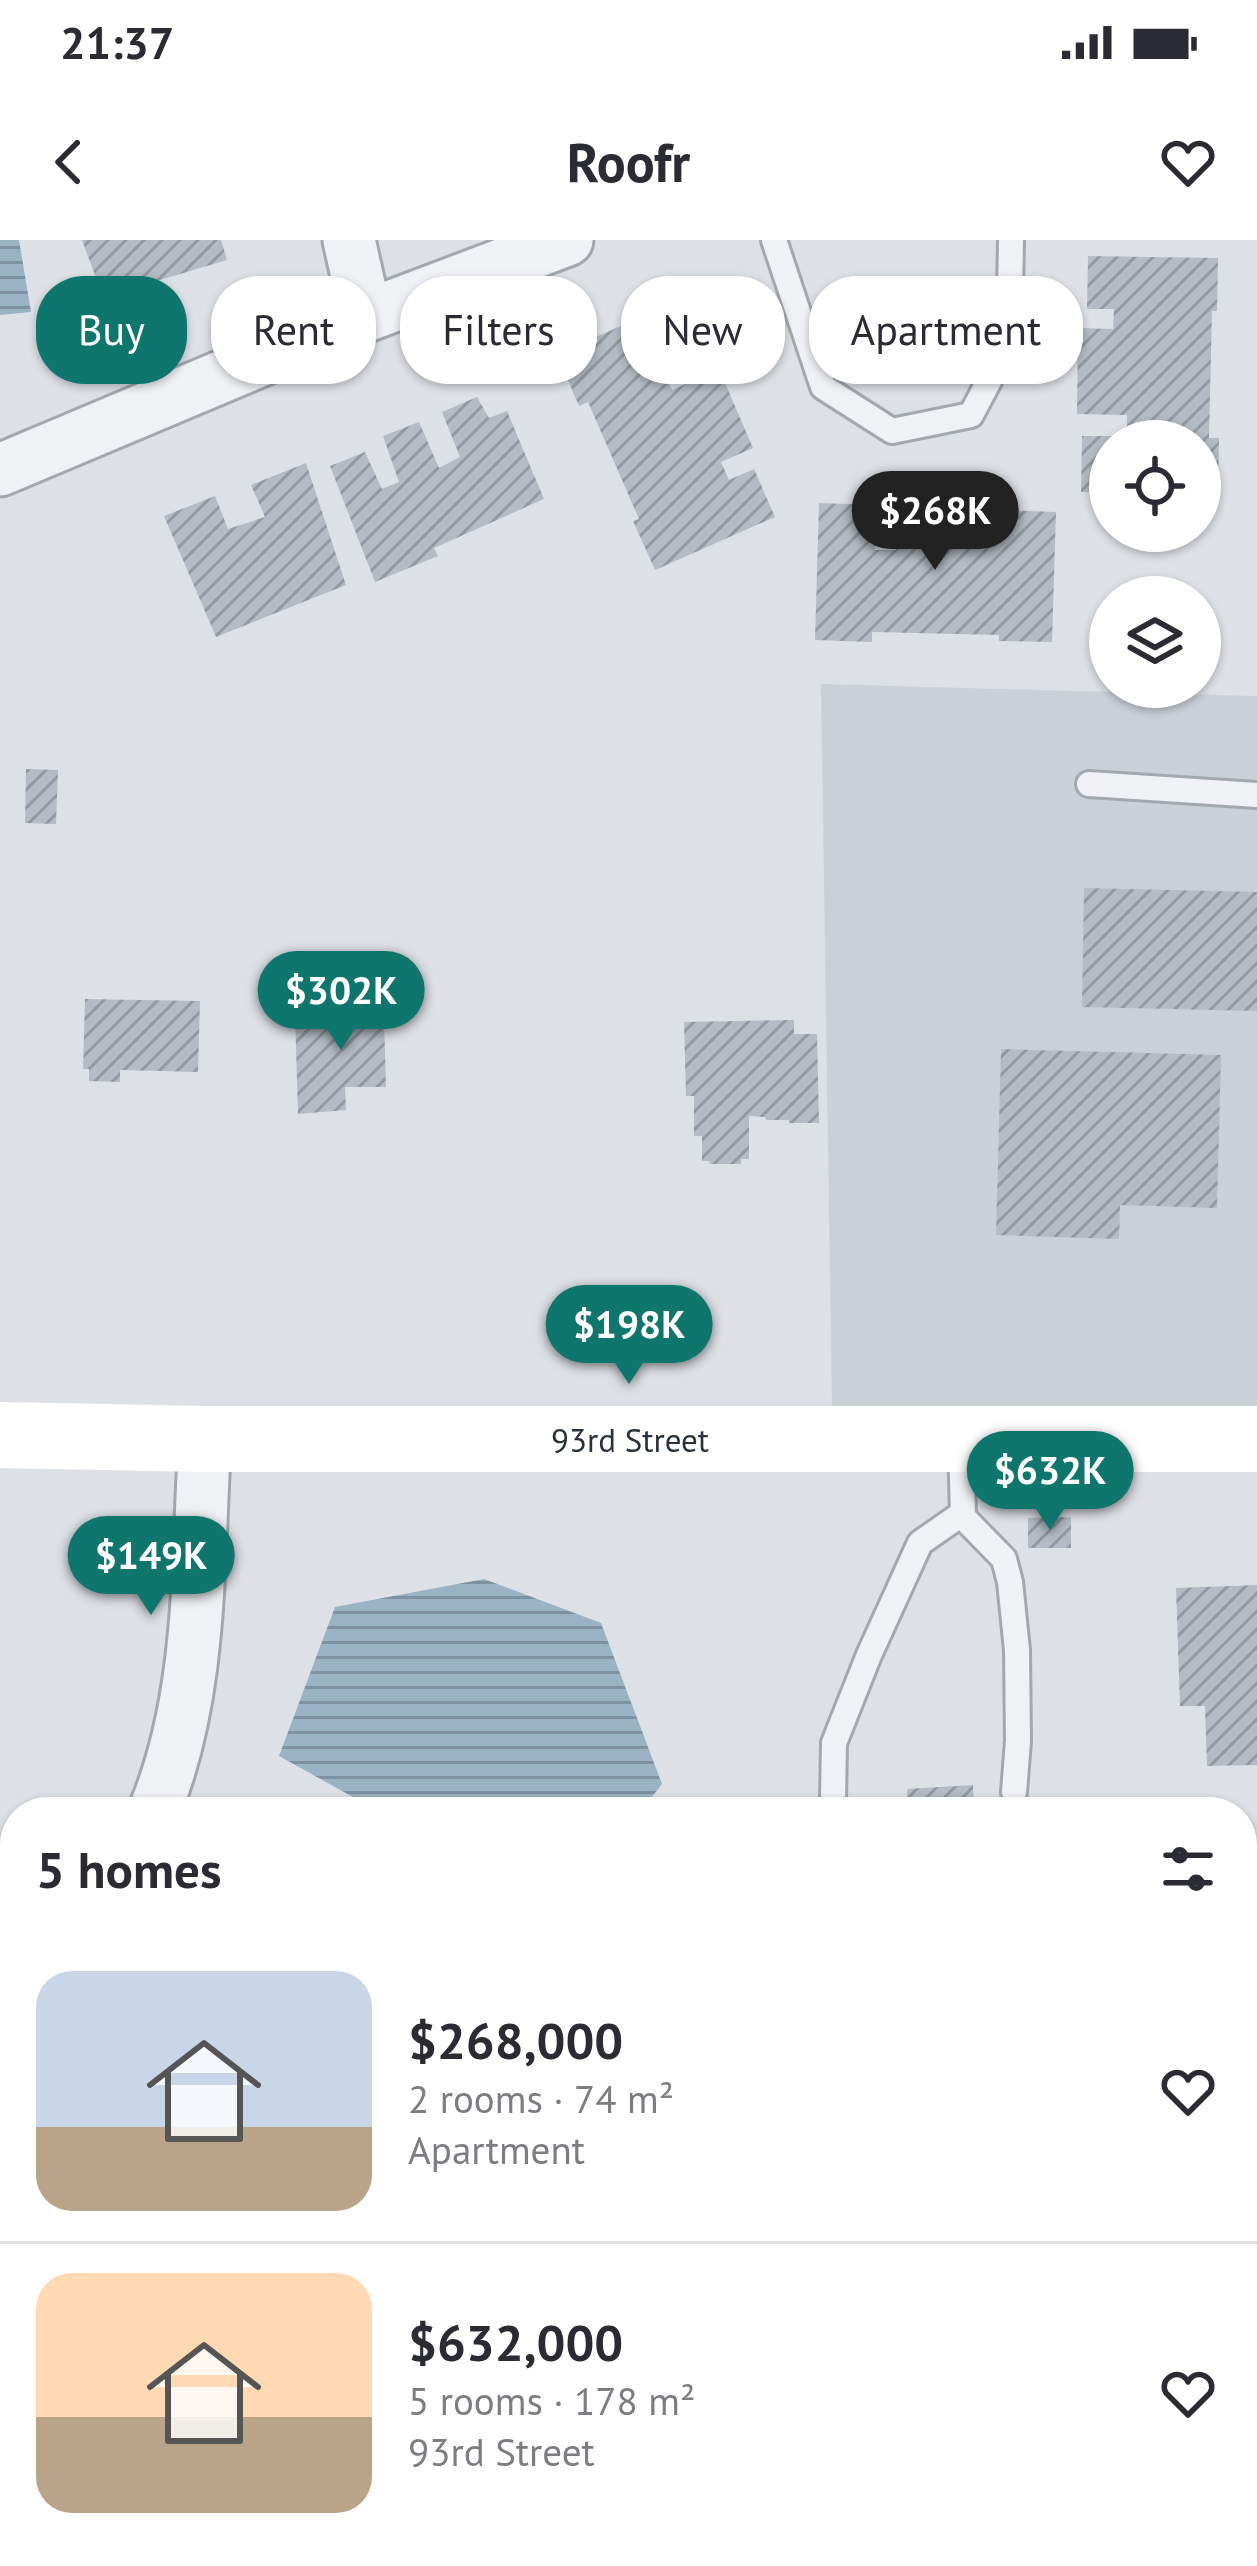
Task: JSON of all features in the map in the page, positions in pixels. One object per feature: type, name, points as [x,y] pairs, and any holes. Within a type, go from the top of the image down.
[{"type":"street","points":[[349,240],[357,276]]},
{"type":"street","points":[[376,312],[567,240]]},
{"type":"street","points":[[0,470],[211,381]]},
{"type":"street","name":"93rd Street","points":[[0,1436],[1257,1439]]},
{"type":"street","points":[[161,1797],[190,1686],[205,1439]]},
{"type":"lane","points":[[774,240],[823,387],[892,431],[971,416],[1009,344],[1011,240]]},
{"type":"lane","points":[[1089,784],[1257,795]]},
{"type":"lane","points":[[961,1439],[963,1517],[1004,1559],[1010,1582],[1017,1650],[1014,1792]]},
{"type":"lane","points":[[833,1797],[834,1743],[869,1654],[920,1543],[963,1513]]},
{"type":"shaded area","points":[[821,684],[1089,691],[1089,708],[1221,708],[1221,695],[1257,696],[1257,1439],[832,1408]]},
{"type":"water","points":[[0,240],[19,240],[31,312],[0,315]]},
{"type":"water","points":[[484,1579],[601,1623],[662,1784],[652,1797],[353,1797],[279,1756],[335,1607]]},
{"type":"building","points":[[82,240],[221,240],[227,260],[173,276],[95,276]]},
{"type":"building","points":[[1088,256],[1218,258],[1209,420],[1127,420],[1127,415],[1077,414],[1077,384],[1083,384],[1083,328],[1113,329],[1114,309],[1087,309]]},
{"type":"building","points":[[621,326],[621,384],[669,384],[672,390],[685,384],[725,384],[753,448],[721,462],[729,480],[754,469],[775,517],[655,570],[633,521],[639,519],[588,402],[579,406],[570,384],[597,384],[597,336]]},
{"type":"building","points":[[477,397],[489,418],[507,411],[544,499],[434,548],[438,556],[375,582],[330,466],[365,452],[382,489],[399,482],[383,436],[419,422],[439,468],[460,457],[442,412]]},
{"type":"building","points":[[1082,436],[1089,436],[1089,492],[1081,492]]},
{"type":"building","points":[[306,463],[346,585],[216,637],[164,516],[215,496],[228,529],[265,517],[251,485]]},
{"type":"building","points":[[897,500],[983,502],[982,537],[1002,538],[1003,510],[1056,512],[1052,642],[999,641],[999,635],[872,632],[872,642],[815,640],[819,503],[876,505],[875,550],[896,550]]},
{"type":"building","points":[[26,769],[58,770],[56,824],[25,823]]},
{"type":"building","points":[[1084,888],[1257,892],[1257,1011],[1082,1007]]},
{"type":"building","points":[[351,987],[383,987],[386,1087],[345,1087],[346,1110],[298,1114],[295,1015],[351,1015]]},
{"type":"building","points":[[85,999],[200,1001],[198,1072],[120,1070],[120,1082],[89,1081],[89,1069],[83,1069]]},
{"type":"building","points":[[794,1020],[794,1034],[817,1034],[819,1123],[749,1116],[749,1159],[741,1159],[741,1164],[702,1161],[702,1136],[694,1136],[694,1096],[686,1096],[684,1022]]},
{"type":"building","points":[[1001,1049],[1221,1055],[1217,1208],[1120,1205],[1119,1239],[996,1235]]},
{"type":"building","points":[[1071,1517],[1071,1548],[1028,1548],[1028,1518]]},
{"type":"building","points":[[1257,1585],[1257,1765],[1207,1766],[1205,1706],[1180,1706],[1176,1588]]},
{"type":"building","points":[[973,1785],[973,1797],[907,1797],[907,1789]]}]
